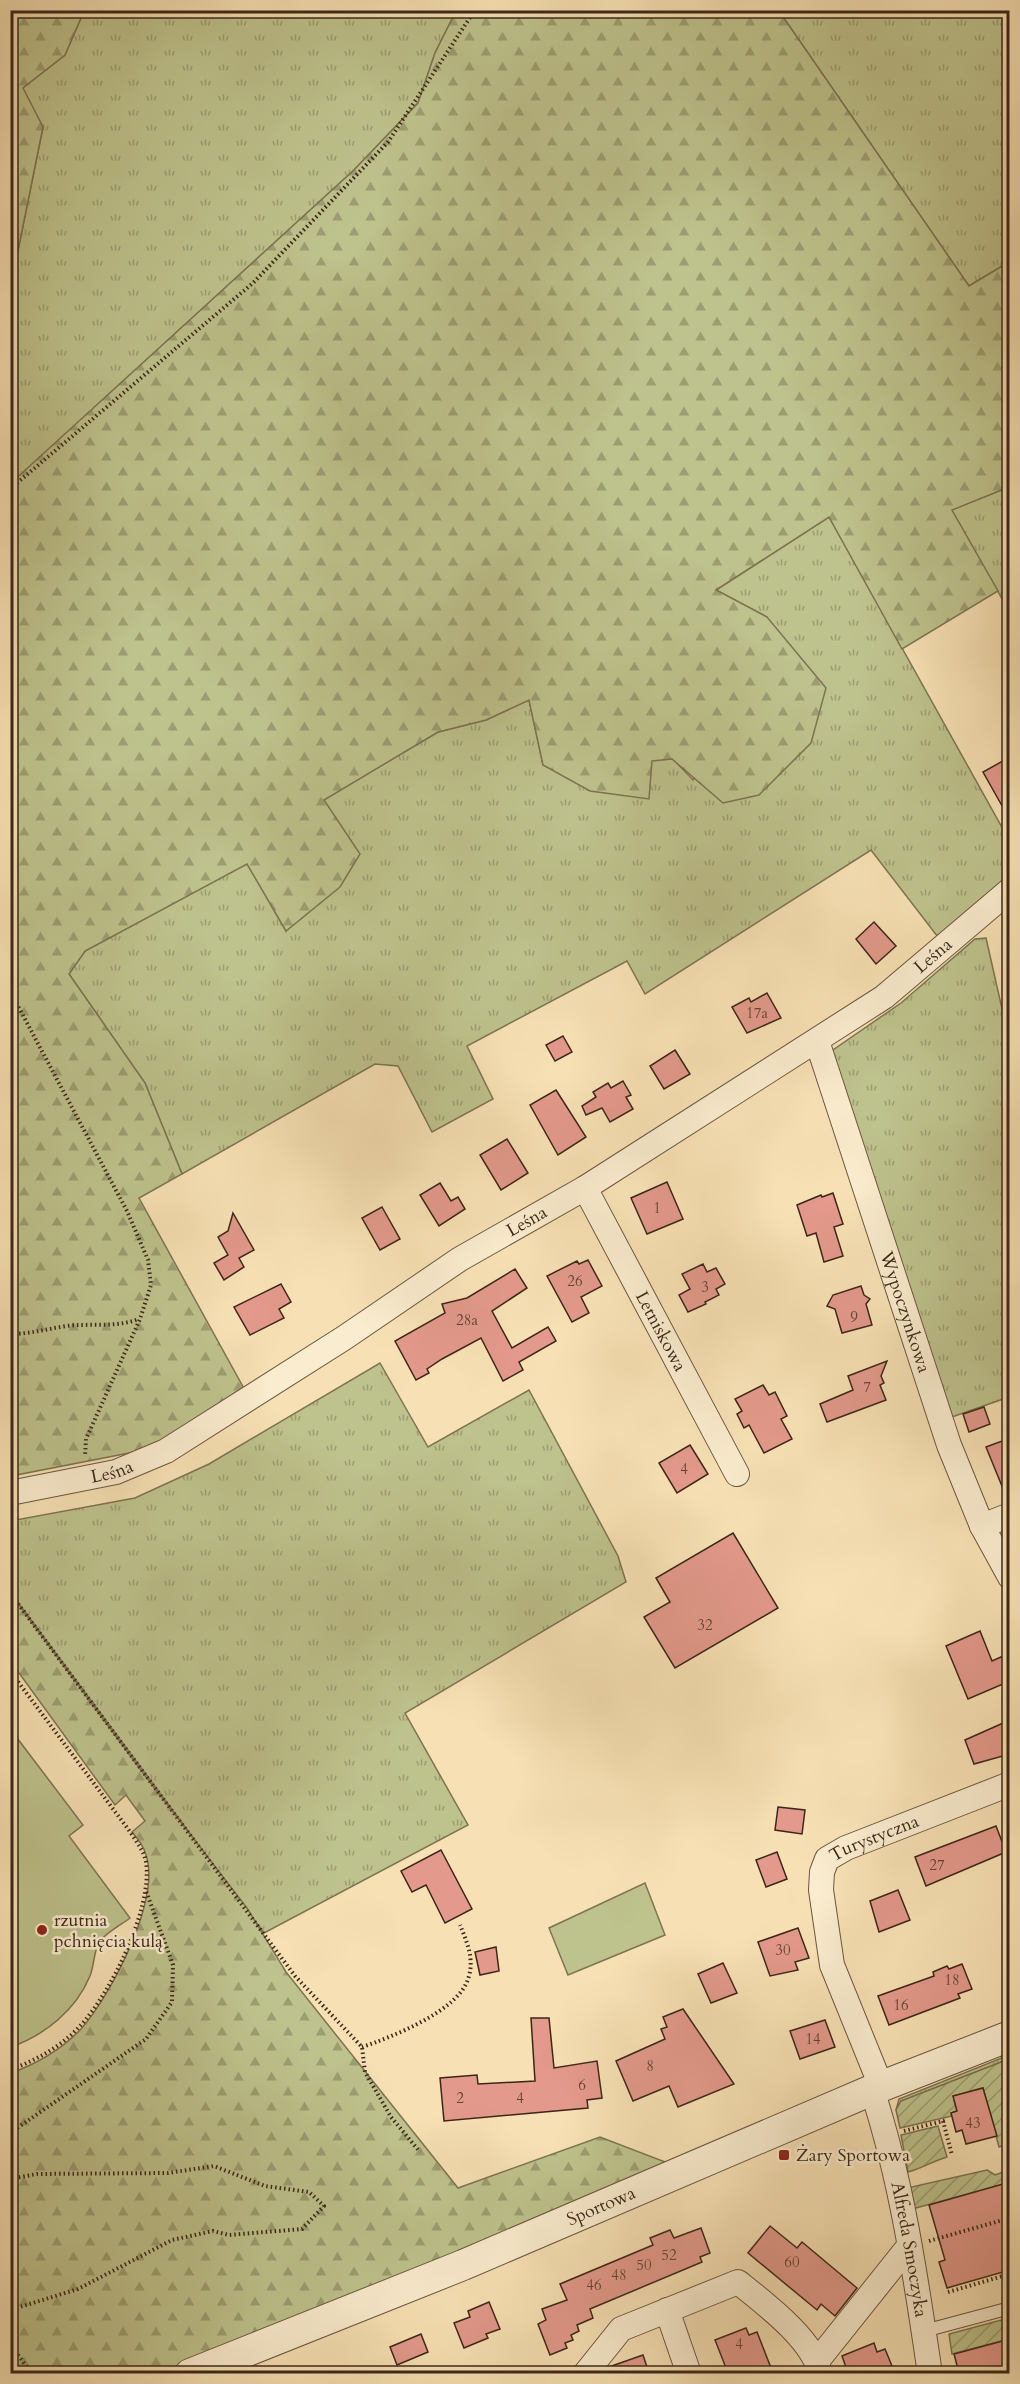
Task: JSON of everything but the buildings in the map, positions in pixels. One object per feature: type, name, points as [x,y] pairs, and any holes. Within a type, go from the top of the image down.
[{"type":"street","name":"Leśna","points":[[10,1493],[116,1472],[166,1452],[344,1338],[460,1259],[585,1188],[884,997],[1010,890]]},
{"type":"street","name":"Wypoczynkowa","points":[[817,1041],[949,1445],[982,1526],[1010,1577]]},
{"type":"street","name":"Letniskowa","points":[[585,1188],[737,1474]]},
{"type":"street","points":[[982,1526],[1010,1515]]},
{"type":"street","name":"Turystyczna","points":[[876,2088],[832,1965],[821,1890],[822,1872],[827,1859],[866,1840],[1010,1784]]},
{"type":"street","name":"Sportowa","points":[[204,2371],[463,2265],[876,2088],[1010,2036]]},
{"type":"street","name":"Alfreda Smoczyka","points":[[876,2088],[909,2246],[930,2373]]},
{"type":"street","points":[[585,2373],[621,2329],[738,2282],[773,2310],[819,2367],[909,2246]]},
{"type":"street","points":[[667,2310],[689,2373]]},
{"type":"lane","points":[[924,2331],[1010,2308]]},
{"type":"path","points":[[10,489],[261,275],[388,142],[475,10]]},
{"type":"path","points":[[10,991],[127,1211],[148,1260],[151,1285],[140,1318],[86,1439],[85,1478]]},
{"type":"path","points":[[10,1334],[36,1334],[65,1326],[126,1324],[140,1318]]},
{"type":"path","points":[[10,1593],[295,1976],[362,2047],[365,2072],[391,2117],[420,2152]]},
{"type":"path","points":[[10,1671],[143,1851],[147,1867],[146,1891],[116,1974],[90,2014],[80,2027],[51,2051],[10,2070]]},
{"type":"path","points":[[10,2133],[146,2039],[172,2002],[173,1965],[146,1891]]},
{"type":"path","points":[[362,2047],[419,2022],[453,2001],[468,1979],[471,1954],[460,1925]]},
{"type":"path","points":[[886,2135],[945,2121],[952,2155]]},
{"type":"path","points":[[10,2178],[37,2174],[168,2173],[214,2166],[265,2186],[309,2192],[324,2206],[302,2229],[229,2235],[213,2231],[172,2240],[78,2289],[10,2310]]},
{"type":"path","points":[[909,2246],[1010,2218]]},
{"type":"path","points":[[948,2292],[1010,2274]]},
{"type":"path","points":[[10,2344],[32,2373]]},
{"type":"green space","points":[[11,10],[84,11],[65,55],[23,88],[43,127],[11,285]]},
{"type":"green space","points":[[84,11],[456,11],[435,53],[418,103],[354,170],[11,484],[11,285],[43,127],[22,88],[65,55]]},
{"type":"green space","points":[[456,11],[779,11],[969,286],[1009,262],[1009,487],[952,510],[998,591],[902,649],[829,517],[716,590],[767,617],[826,688],[811,743],[759,795],[723,803],[672,759],[652,761],[649,799],[590,791],[543,765],[529,700],[486,720],[438,732],[324,800],[360,854],[340,887],[286,931],[247,864],[85,951],[69,974],[145,1083],[182,1174],[139,1198],[247,1394],[165,1446],[11,1476],[10,484],[354,170],[418,103],[435,53]]},
{"type":"green space","points":[[779,11],[1009,11],[1009,262],[969,286]]},
{"type":"green space","points":[[1009,487],[1009,611],[951,510]]},
{"type":"green space","points":[[829,517],[1009,840],[1009,890],[944,945],[871,850],[645,994],[627,961],[467,1046],[493,1099],[432,1132],[398,1066],[375,1064],[182,1174],[145,1083],[69,974],[85,951],[247,863],[286,931],[323,800],[438,732],[486,720],[529,700],[543,765],[673,759],[693,780],[767,617],[716,590]]},
{"type":"green space","points":[[986,938],[1010,1044],[1009,1397],[949,1418],[830,1052],[901,1003],[975,939]]},
{"type":"green space","points":[[380,1363],[428,1447],[529,1390],[618,1556],[626,1582],[405,1713],[468,1825],[264,1933],[11,1593],[10,1521],[135,1498],[209,1464]]},
{"type":"green space","points":[[10,1593],[146,1777],[247,1908],[286,1972],[458,2188],[600,2137],[673,2165],[241,2344],[161,2373],[11,2373],[11,2073],[57,2049],[81,2029],[93,2013],[131,1945],[141,1919],[147,1894],[149,1871],[144,1849],[132,1832],[145,1821],[126,1795],[115,1805],[11,1662]]},
{"type":"green space","points":[[11,1730],[83,1825],[69,1836],[130,1918],[100,1941],[90,1976],[77,2000],[68,2010],[36,2036],[11,2047]]},
{"type":"green space","points":[[645,1883],[665,1935],[568,1975],[549,1928]]},
{"type":"green space","points":[[1009,2055],[1009,2059],[901,2101],[896,2110],[899,2099]]},
{"type":"green space","points":[[1009,2059],[1009,2143],[999,2147],[983,2088],[953,2096],[957,2111],[951,2113],[952,2116],[900,2128],[896,2110],[901,2101]]},
{"type":"green space","points":[[938,2126],[947,2157],[908,2172],[901,2135]]},
{"type":"green space","points":[[987,2170],[995,2175],[1009,2170],[1009,2183],[912,2209],[907,2188]]},
{"type":"green space","points":[[1009,2318],[1009,2339],[952,2354],[949,2334]]},
{"type":"place","name":"rzutnia pchnięcia kulą","points":[[42,1930]]},
{"type":"place","name":"Żary Sportowa","points":[[784,2155]]}]
